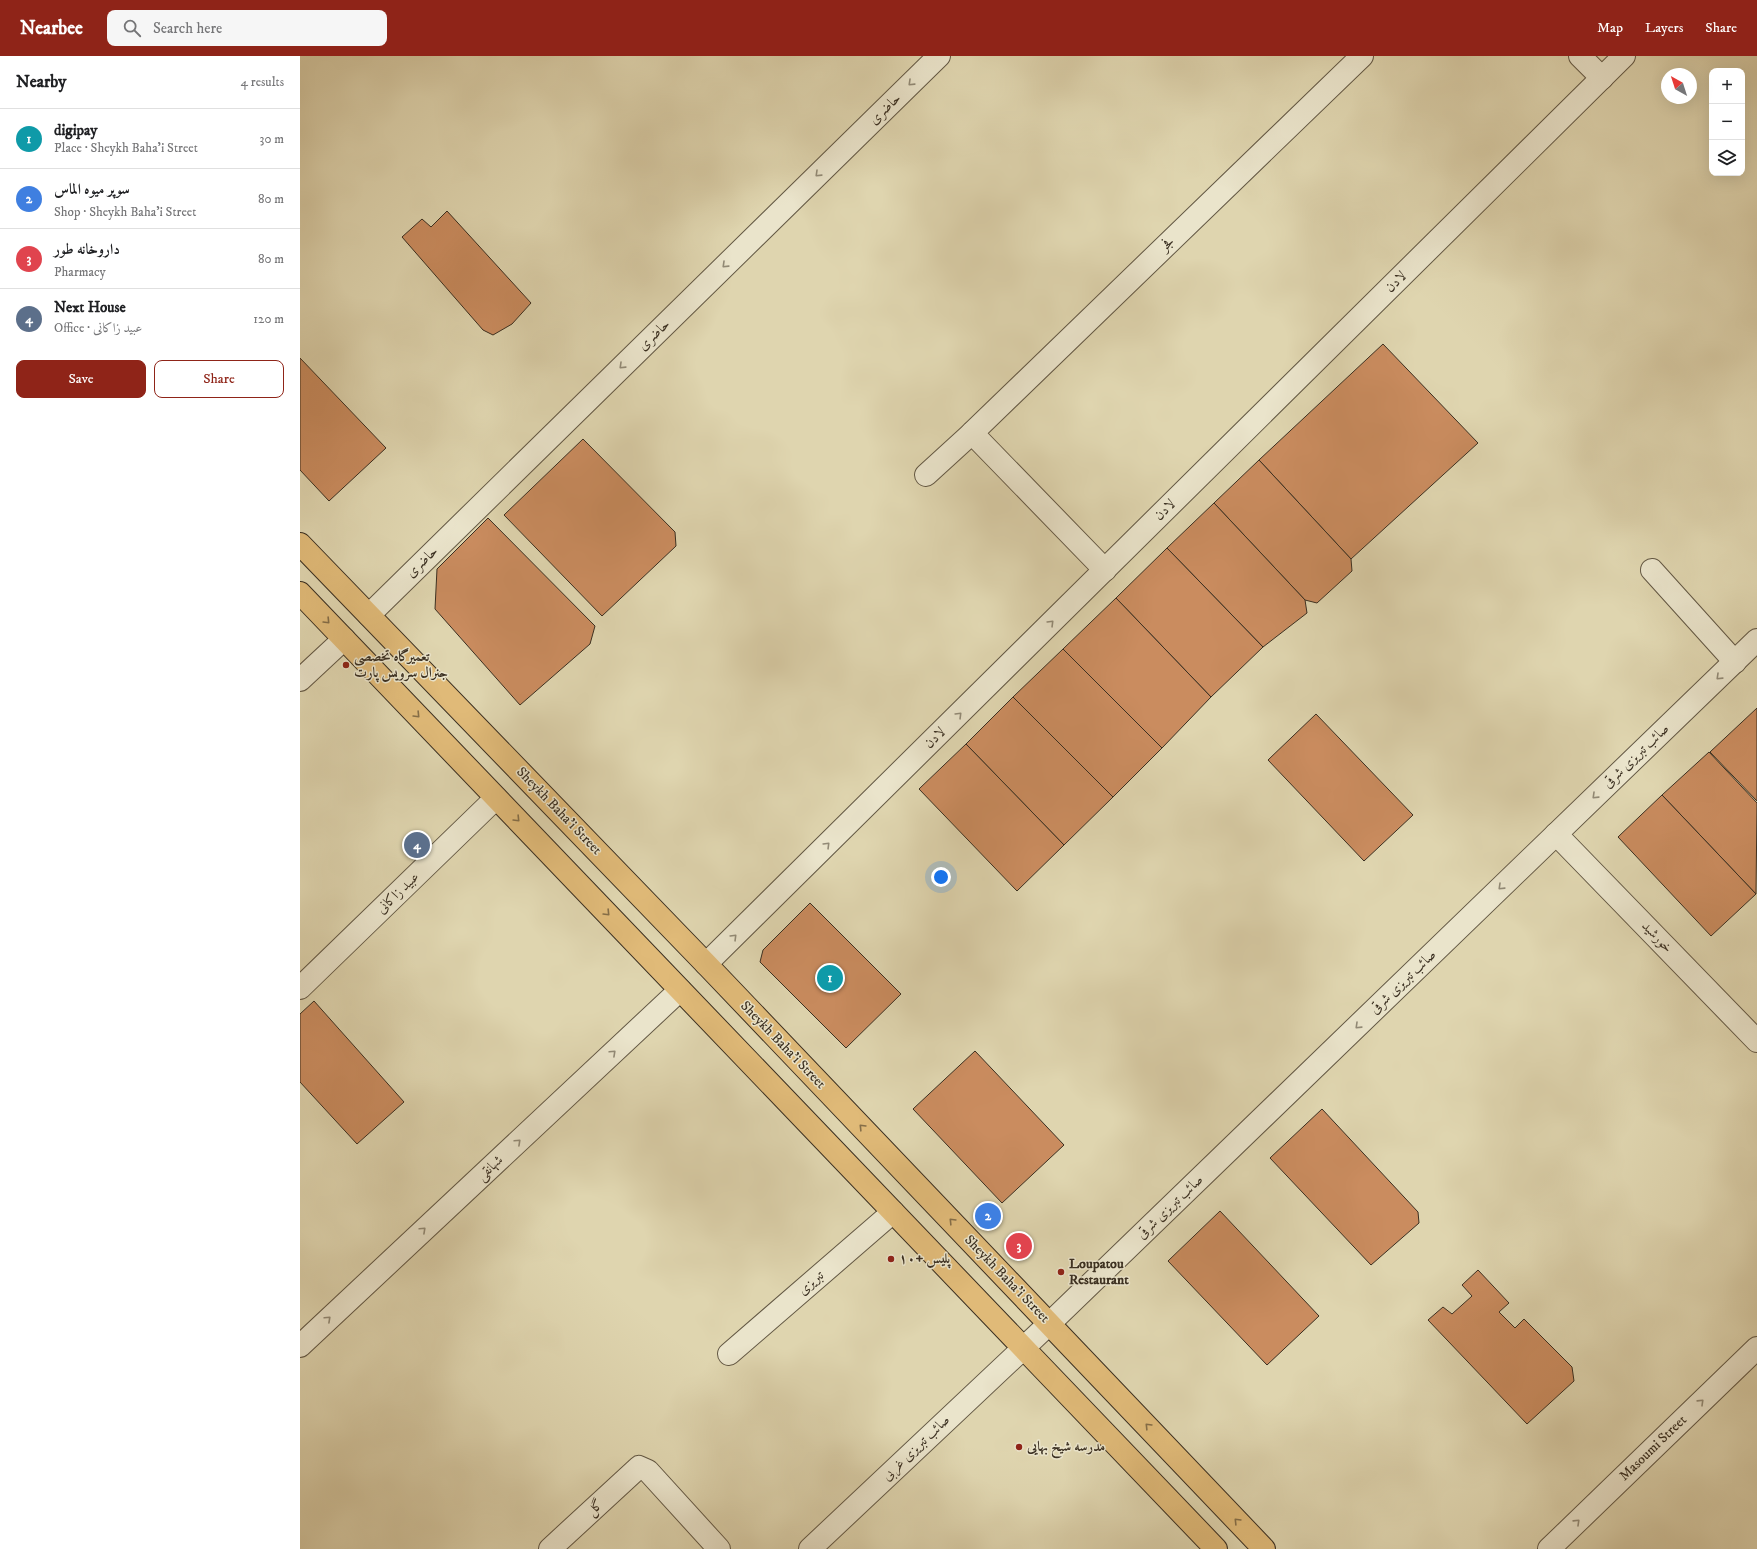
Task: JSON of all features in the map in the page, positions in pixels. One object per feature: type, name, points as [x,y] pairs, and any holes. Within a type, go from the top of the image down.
[{"type":"main road","name":"Sheykh Baha'i Street","points":[[300,544],[706,964],[1264,1549]]},
{"type":"main road","points":[[300,593],[1216,1549]]},
{"type":"street","name":"حاضری","points":[[369,615],[939,56]]},
{"type":"street","name":"فجر","points":[[926,475],[972,433],[1362,56]]},
{"type":"street","points":[[1580,56],[1602,78]]},
{"type":"street","name":"لادن","points":[[706,964],[1624,56]]},
{"type":"street","points":[[972,433],[1105,570]]},
{"type":"street","points":[[1652,570],[1734,662]]},
{"type":"street","points":[[300,680],[344,638]]},
{"type":"street","name":"صائب تبریزی شرقی","points":[[1023,1347],[1050,1323],[1757,640]]},
{"type":"street","name":"عبید زاکانی","points":[[300,988],[496,798]]},
{"type":"street","name":"خورشید","points":[[1556,834],[1757,1041]]},
{"type":"street","name":"شهانقی","points":[[300,1346],[680,990]]},
{"type":"street","name":"تبریزی","points":[[730,1354],[893,1212]]},
{"type":"street","name":"صائب تبریزی غربی","points":[[810,1549],[1023,1347]]},
{"type":"street","name":"Masoumi Street","points":[[1549,1549],[1757,1348]]},
{"type":"street","name":"گل","points":[[550,1549],[639,1467],[648,1472],[719,1549]]},
{"type":"building","points":[[447,211],[531,303],[512,324],[493,335],[483,330],[402,237],[422,219],[431,227]]},
{"type":"building","points":[[1383,344],[1478,443],[1351,559],[1259,460]]},
{"type":"building","points":[[300,358],[386,448],[329,501],[300,470]]},
{"type":"building","points":[[583,439],[675,532],[676,546],[602,616],[504,515]]},
{"type":"building","points":[[1259,460],[1351,559],[1352,571],[1317,603],[1305,600],[1214,503]]},
{"type":"building","points":[[1214,503],[1305,600],[1307,613],[1263,647],[1167,548]]},
{"type":"building","points":[[488,518],[595,626],[590,644],[520,705],[435,609],[437,569]]},
{"type":"building","points":[[1167,548],[1263,647],[1211,697],[1116,598]]},
{"type":"building","points":[[1116,598],[1211,697],[1162,748],[1063,649]]},
{"type":"building","points":[[1063,649],[1162,748],[1113,797],[1013,697]]},
{"type":"building","points":[[1013,697],[1113,797],[1064,845],[966,744]]},
{"type":"building","points":[[1757,708],[1757,801],[1710,752]]},
{"type":"building","points":[[1316,714],[1413,815],[1364,861],[1268,760]]},
{"type":"building","points":[[966,744],[1064,845],[1017,891],[919,789]]},
{"type":"building","points":[[1709,752],[1757,803],[1756,894],[1662,795]]},
{"type":"building","points":[[1662,795],[1756,894],[1711,936],[1618,837]]},
{"type":"building","points":[[810,903],[901,994],[846,1048],[760,962],[763,950]]},
{"type":"building","points":[[314,1001],[404,1102],[357,1144],[300,1082],[300,1014]]},
{"type":"building","points":[[975,1051],[1064,1145],[1002,1203],[913,1109]]},
{"type":"building","points":[[1322,1109],[1418,1212],[1419,1223],[1371,1265],[1270,1158]]},
{"type":"building","points":[[1220,1211],[1319,1316],[1267,1365],[1168,1261]]},
{"type":"building","points":[[1478,1270],[1509,1303],[1499,1312],[1515,1328],[1524,1319],[1572,1367],[1574,1381],[1527,1424],[1428,1320],[1443,1307],[1452,1314],[1472,1296],[1462,1285]]},
{"type":"place","name":"تعمیرگاه تخصصی جنرال سرویس پارت","points":[[346,665]]},
{"type":"place","name":"Next House","points":[[417,845]]},
{"type":"place","name":"digipay","points":[[830,978]]},
{"type":"place","name":"سوپر میوه الماس","points":[[988,1216]]},
{"type":"place","name":"داروخانه طور","points":[[1019,1246]]},
{"type":"place","name":"پلیس +۱۰","points":[[891,1259]]},
{"type":"place","name":"Loupatou Restaurant","points":[[1061,1272]]},
{"type":"place","name":"مدرسه شیخ بهایی","points":[[1019,1447]]}]
